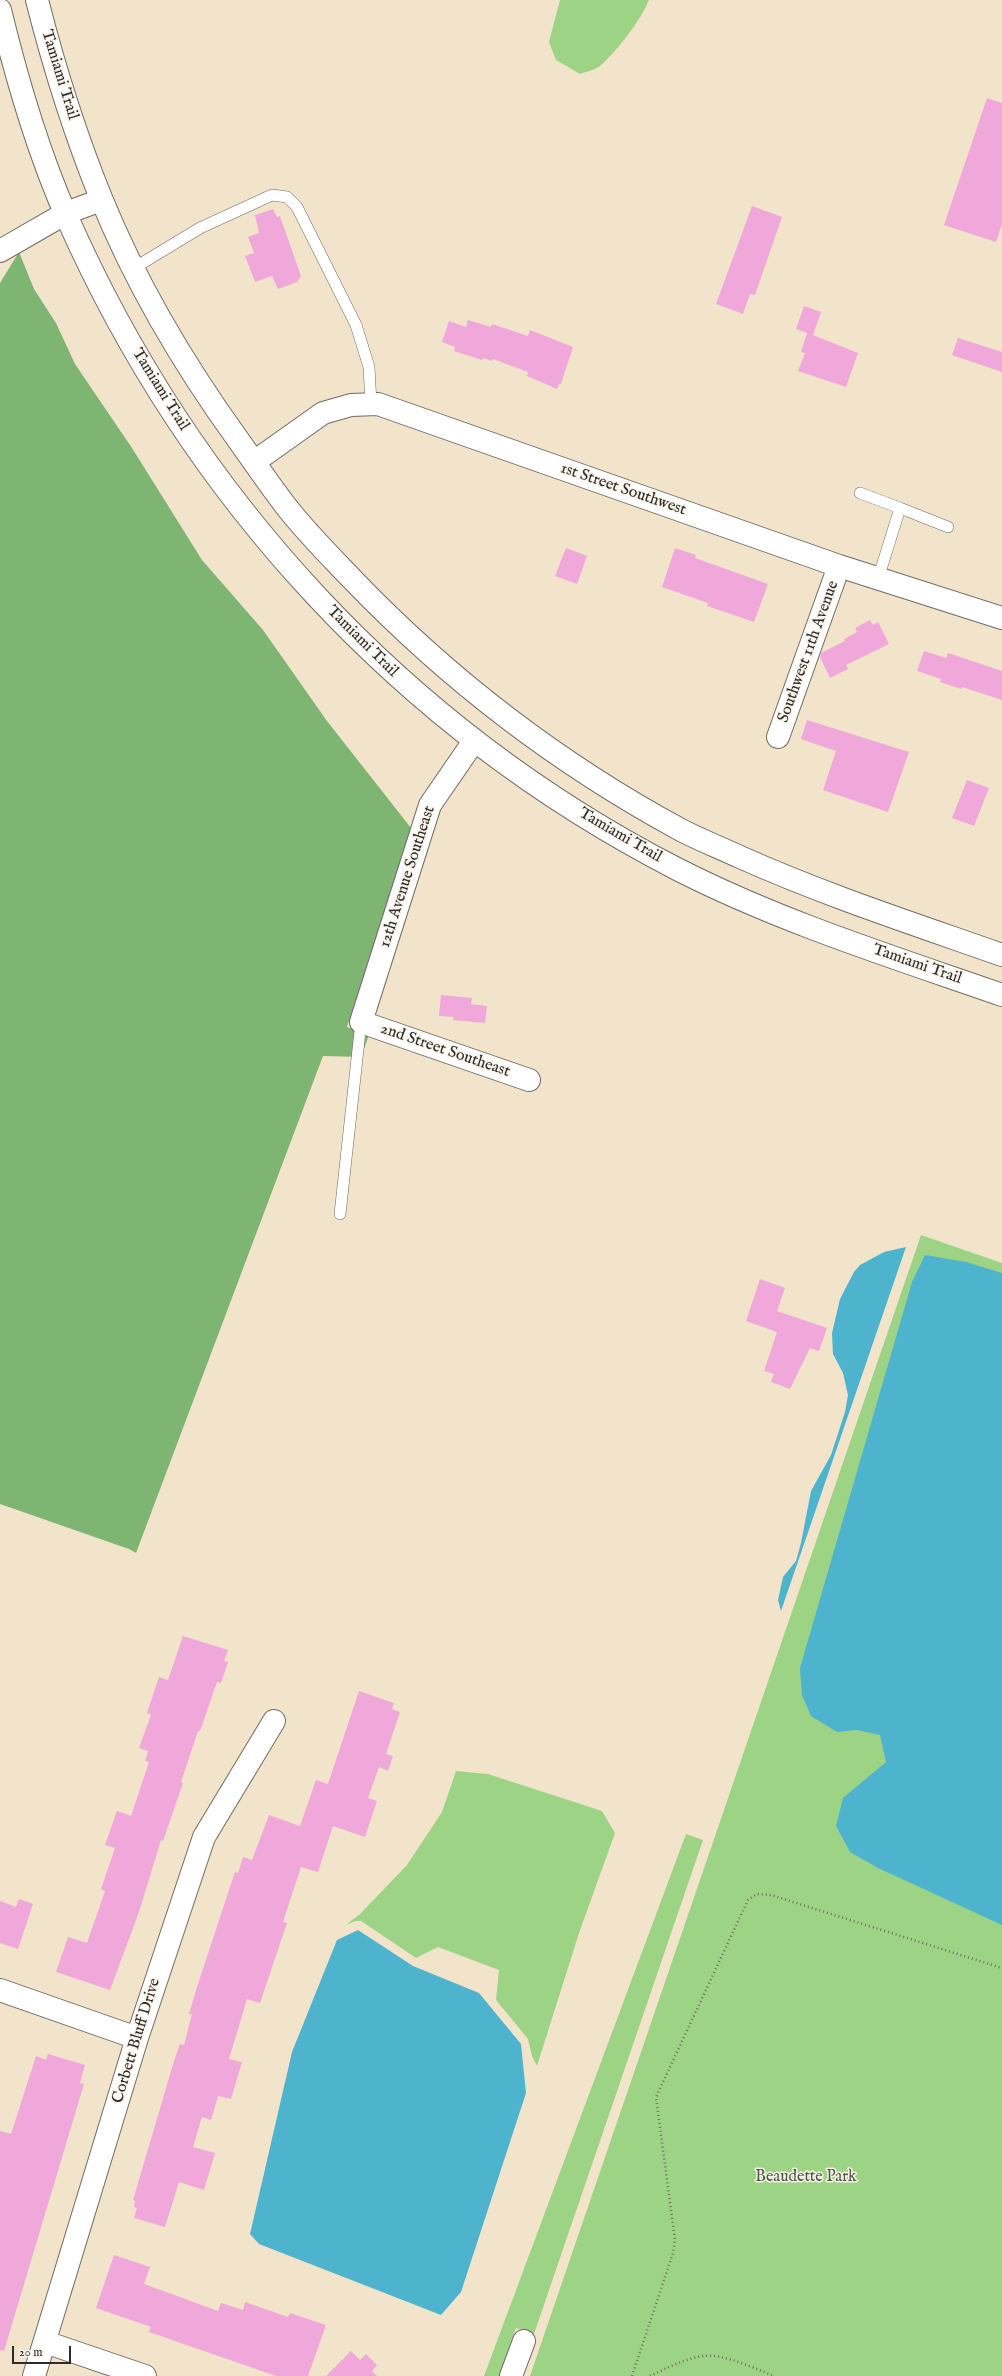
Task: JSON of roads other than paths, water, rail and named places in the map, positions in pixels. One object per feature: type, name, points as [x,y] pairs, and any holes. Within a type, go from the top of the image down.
[{"type":"main road","name":"Tamiami Trail","points":[[37,0],[54,62],[101,200],[171,340],[208,399],[286,506],[385,614],[435,660],[495,710],[566,760],[626,799],[685,832],[753,863],[840,898],[1002,955]]},
{"type":"main road","name":"Tamiami Trail","points":[[0,10],[20,85],[39,143],[66,213],[104,294],[143,365],[185,432],[235,500],[291,568],[349,631],[411,690],[474,741],[555,798],[606,830],[678,869],[754,905],[1002,995]]},
{"type":"main road","points":[[0,250],[66,213],[101,200]]},
{"type":"main road","name":"1st Street Southwest","points":[[254,462],[323,413],[351,405],[378,404],[839,566],[1002,618]]},
{"type":"main road","name":"Southwest 11th Avenue","points":[[778,737],[839,566]]},
{"type":"main road","name":"12th Avenue Southeast","points":[[361,1022],[430,805],[474,741]]},
{"type":"main road","name":"2nd Street Southeast","points":[[361,1022],[529,1080]]},
{"type":"main road","name":"Corbett Bluff Drive","points":[[34,2376],[137,2038],[204,1836],[274,1721]]},
{"type":"main road","points":[[0,1990],[137,2038]]},
{"type":"main road","points":[[511,2376],[524,2341]]},
{"type":"main road","points":[[45,2342],[145,2376]]},
{"type":"lane","points":[[134,268],[200,228],[272,195],[287,197],[297,207],[356,325],[369,367],[371,404]]},
{"type":"lane","points":[[860,493],[948,527]]},
{"type":"lane","points":[[878,579],[900,508]]},
{"type":"lane","points":[[340,1214],[361,1022]]},
{"type":"water","points":[[906,1247],[781,1611],[778,1600],[783,1577],[796,1561],[811,1491],[831,1455],[845,1412],[848,1395],[843,1373],[833,1354],[832,1333],[840,1299],[854,1272],[860,1265],[884,1252]]},
{"type":"water","points":[[925,1255],[966,1262],[1002,1273],[1002,1925],[878,1868],[850,1852],[836,1826],[843,1798],[886,1762],[880,1735],[857,1730],[837,1732],[811,1716],[802,1695],[800,1668],[912,1282]]},
{"type":"water","points":[[358,1930],[413,1966],[479,1993],[521,2044],[526,2093],[461,2292],[441,2315],[259,2244],[250,2234],[292,2052],[337,1940]]},
{"type":"park label","name":"Beaudette Park","points":[[806,2178]]}]
